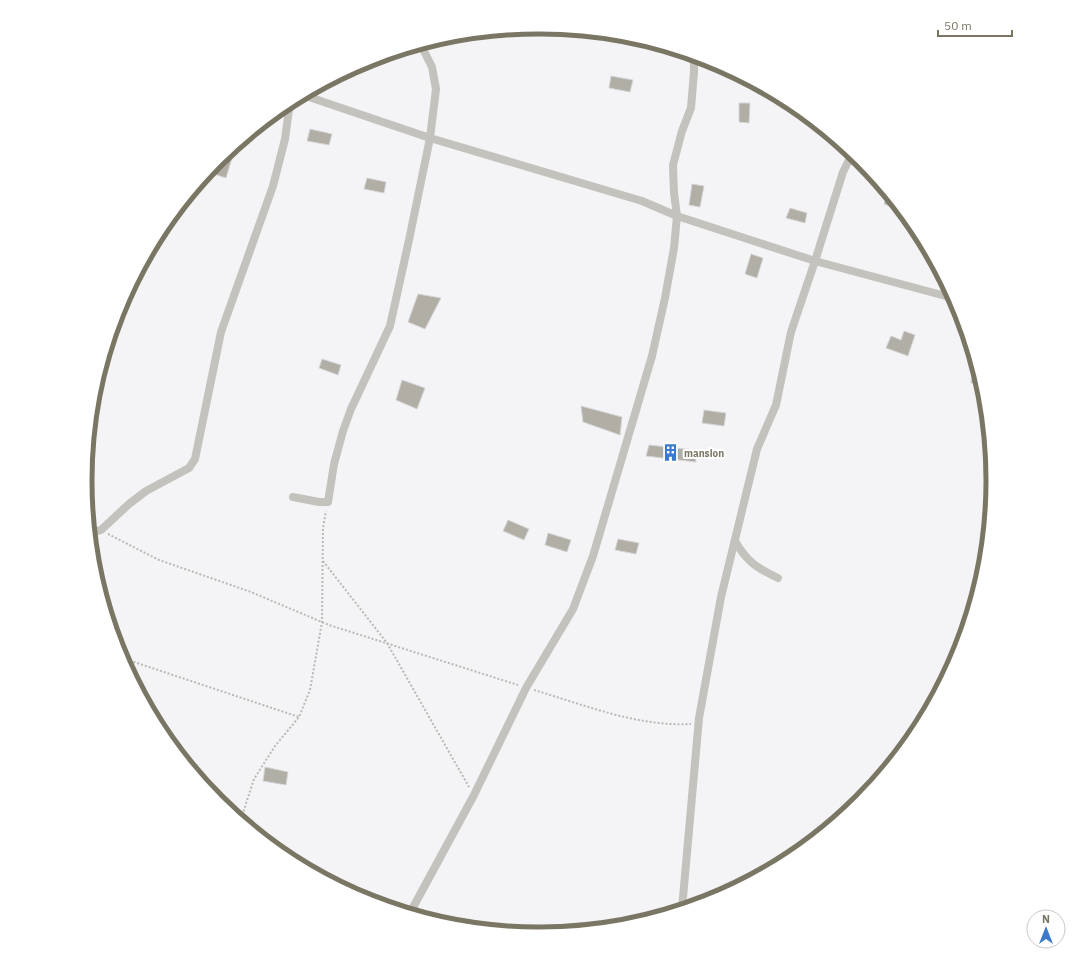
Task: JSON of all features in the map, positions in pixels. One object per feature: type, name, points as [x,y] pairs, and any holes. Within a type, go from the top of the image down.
[{"type":"street","points":[[293,498],[328,502],[334,464],[343,431],[351,409],[385,340],[393,316],[430,138],[436,89],[432,67],[423,49]]},
{"type":"street","points":[[412,909],[474,795],[526,688],[573,609],[594,556],[652,356],[665,298],[674,248],[677,216],[674,193],[674,165],[682,131],[691,108],[694,62]]},
{"type":"street","points":[[310,97],[430,138],[642,202],[677,216],[815,261],[945,296]]},
{"type":"street","points":[[95,532],[101,530],[137,497],[189,468],[195,460],[221,332],[273,186],[285,138],[289,111]]},
{"type":"street","points":[[683,903],[698,724],[721,596],[757,449],[776,405],[791,332],[843,172],[849,160]]},
{"type":"street","points":[[735,542],[742,554],[754,565],[778,578]]},
{"type":"path","points":[[242,813],[254,779],[275,746],[299,717],[310,690],[322,622],[322,528],[328,502]]},
{"type":"path","points":[[101,530],[159,560],[251,592],[322,622],[387,644],[526,688],[629,718],[675,725],[698,724]]},
{"type":"path","points":[[322,560],[387,644],[474,795]]},
{"type":"path","points":[[131,661],[299,717]]},
{"type":"building","points":[[611,76],[633,80],[630,92],[609,88]]},
{"type":"building","points":[[739,103],[750,103],[749,123],[739,122]]},
{"type":"building","points":[[310,129],[332,134],[329,145],[307,141]]},
{"type":"building","points":[[232,158],[226,178],[214,174]]},
{"type":"building","points":[[367,178],[386,182],[384,193],[364,189]]},
{"type":"building","points":[[692,184],[704,186],[700,207],[689,205]]},
{"type":"building","points":[[886,200],[891,207],[884,204]]},
{"type":"building","points":[[790,208],[807,213],[805,223],[786,218]]},
{"type":"building","points":[[751,254],[763,258],[757,278],[745,274]]},
{"type":"building","points":[[418,294],[441,298],[425,329],[408,322]]},
{"type":"building","points":[[904,331],[915,335],[908,356],[886,348],[891,336],[901,340]]},
{"type":"building","points":[[322,359],[341,365],[338,375],[319,368]]},
{"type":"building","points":[[972,372],[975,383],[971,383]]},
{"type":"building","points":[[402,380],[425,388],[417,409],[396,400]]},
{"type":"building","points":[[581,406],[622,417],[620,435],[583,422]]},
{"type":"building","points":[[704,410],[726,413],[724,426],[702,423]]},
{"type":"building","name":"mansion","points":[[649,445],[694,450],[696,462],[646,456]]},
{"type":"building","points":[[508,520],[529,529],[524,540],[503,531]]},
{"type":"building","points":[[548,533],[571,540],[567,552],[545,545]]},
{"type":"building","points":[[618,539],[639,543],[636,554],[615,550]]},
{"type":"building","points":[[265,767],[288,772],[286,785],[263,781]]},
{"type":"place","name":"mansion","points":[[671,453]]}]
